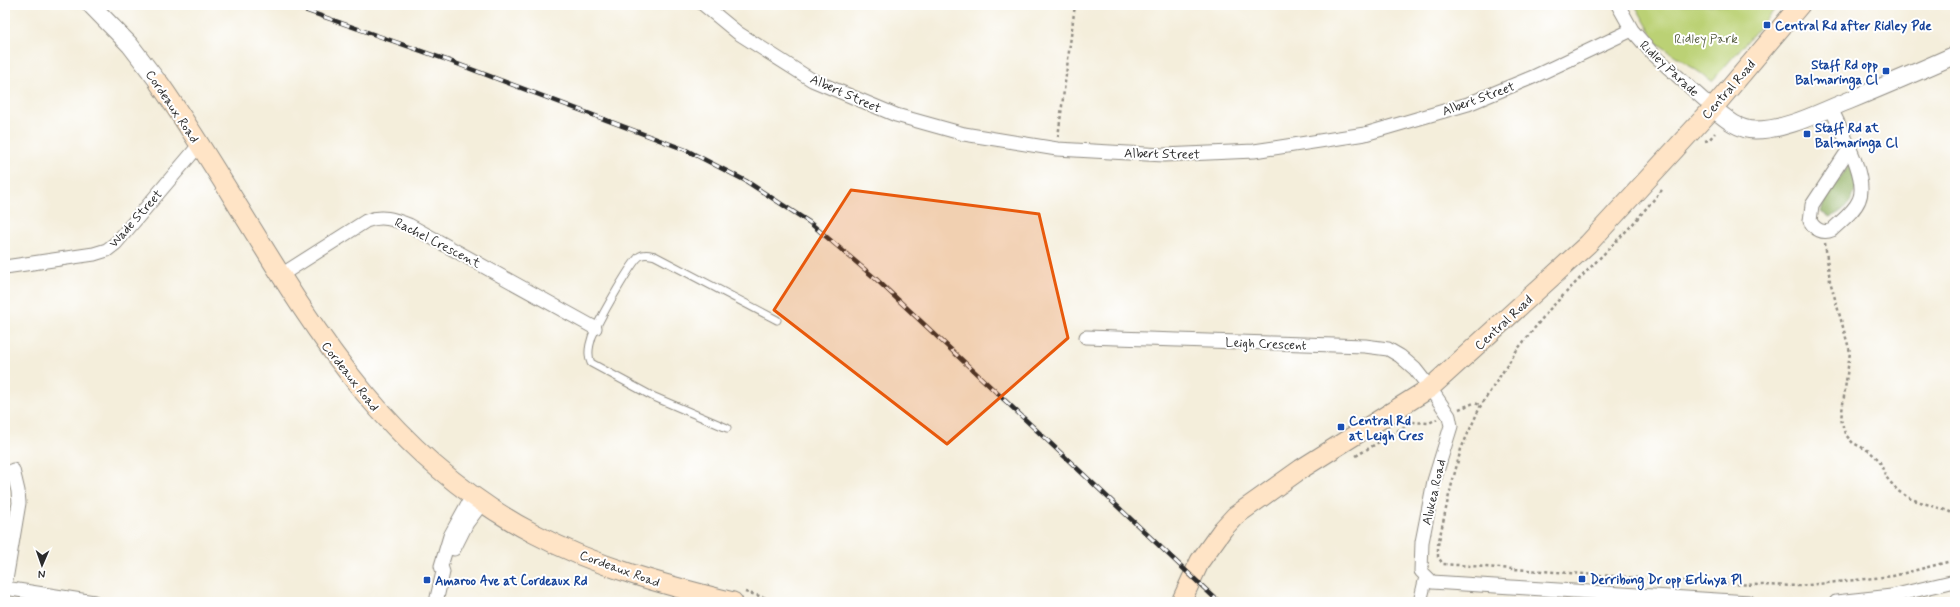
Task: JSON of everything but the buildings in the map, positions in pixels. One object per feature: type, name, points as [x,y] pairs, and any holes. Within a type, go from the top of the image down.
[{"type":"main road","name":"Central Road","points":[[1181,602],[1200,561],[1223,529],[1236,516],[1301,469],[1430,388],[1588,244],[1713,108],[1800,5]]},
{"type":"main road","name":"Cordeaux Road","points":[[159,83],[200,144],[281,275],[334,356],[378,412],[419,453],[477,499],[535,534],[592,560],[660,583],[738,597]]},
{"type":"street","name":"Cordeaux Road","points":[[91,5],[130,45],[159,83]]},
{"type":"street","name":"Albert Street","points":[[704,5],[738,33],[812,80],[896,115],[964,134],[1057,149],[1164,155],[1254,151],[1364,134],[1468,104],[1533,77],[1632,30]]},
{"type":"street","name":"Ridley Parade","points":[[1618,5],[1632,30],[1653,54],[1713,108]]},
{"type":"street","points":[[1713,108],[1735,125],[1754,130],[1779,127],[1831,108],[1955,55]]},
{"type":"street","points":[[1831,108],[1860,172],[1862,191],[1855,208],[1832,230],[1823,232],[1813,226],[1810,221],[1810,209],[1849,149]]},
{"type":"street","name":"Wade Street","points":[[5,267],[94,254],[107,250],[116,243],[200,144]]},
{"type":"street","name":"Rachel Crescent","points":[[281,275],[366,221],[376,217],[389,218],[415,228],[595,328]]},
{"type":"street","name":"Leigh Crescent","points":[[1086,337],[1365,346],[1388,349],[1400,356],[1415,369],[1430,388]]},
{"type":"street","points":[[1430,388],[1448,415]]},
{"type":"street","name":"Alukea Road","points":[[1420,602],[1426,577],[1421,571],[1422,542],[1434,481],[1451,426],[1448,415]]},
{"type":"street","points":[[13,470],[18,491],[19,504],[5,587],[43,598],[94,602]]},
{"type":"street","points":[[436,602],[443,572],[447,567],[457,541],[477,499]]},
{"type":"street","points":[[1426,577],[1432,582],[1440,584],[1616,598],[1749,602]]},
{"type":"street","points":[[1836,602],[1892,596],[1955,581]]},
{"type":"lane","points":[[727,428],[659,399],[591,363],[588,353],[595,328],[632,266],[640,256],[646,254],[655,256],[777,320]]},
{"type":"path","points":[[1057,149],[1075,5]]},
{"type":"path","points":[[1700,143],[1709,140],[1715,133]]},
{"type":"path","points":[[1666,185],[1631,226],[1549,310],[1517,350],[1481,405],[1461,449],[1449,495],[1438,545],[1438,557],[1443,564],[1724,584],[1799,586],[1893,576],[1955,560]]},
{"type":"path","points":[[1823,232],[1830,281],[1850,352],[1842,419],[1845,434],[1853,443],[1869,451],[1879,460],[1886,477],[1898,491],[1911,499],[1948,511],[1955,515]]},
{"type":"path","points":[[1351,458],[1412,422],[1429,423],[1474,403],[1481,405]]},
{"type":"path","points":[[738,597],[781,602]]},
{"type":"highlighted area","points":[[851,190],[1039,214],[1068,338],[947,444],[774,310]]},
{"type":"green space","name":"Ridley Park","points":[[1635,5],[1779,5],[1712,81],[1657,43]]},
{"type":"green space","points":[[1849,161],[1856,176],[1856,189],[1846,207],[1835,215],[1829,217],[1821,212],[1826,196],[1848,167]]},
{"type":"railway","points":[[290,5],[447,60],[686,150],[746,181],[809,222],[876,279],[1219,602]]},
{"type":"place","name":"Central Rd after Ridley Pde","points":[[1767,25]]},
{"type":"place","name":"Staff Rd opp Balmaringa Cl","points":[[1886,71]]},
{"type":"place","name":"Staff Rd at Balmaringa Cl","points":[[1807,134]]},
{"type":"place","name":"Central Rd at Leigh Cres","points":[[1341,427]]},
{"type":"place","name":"Derribong Dr opp Erlinya Pl","points":[[1582,579]]},
{"type":"place","name":"Amaroo Ave at Cordeaux Rd","points":[[427,580]]}]
